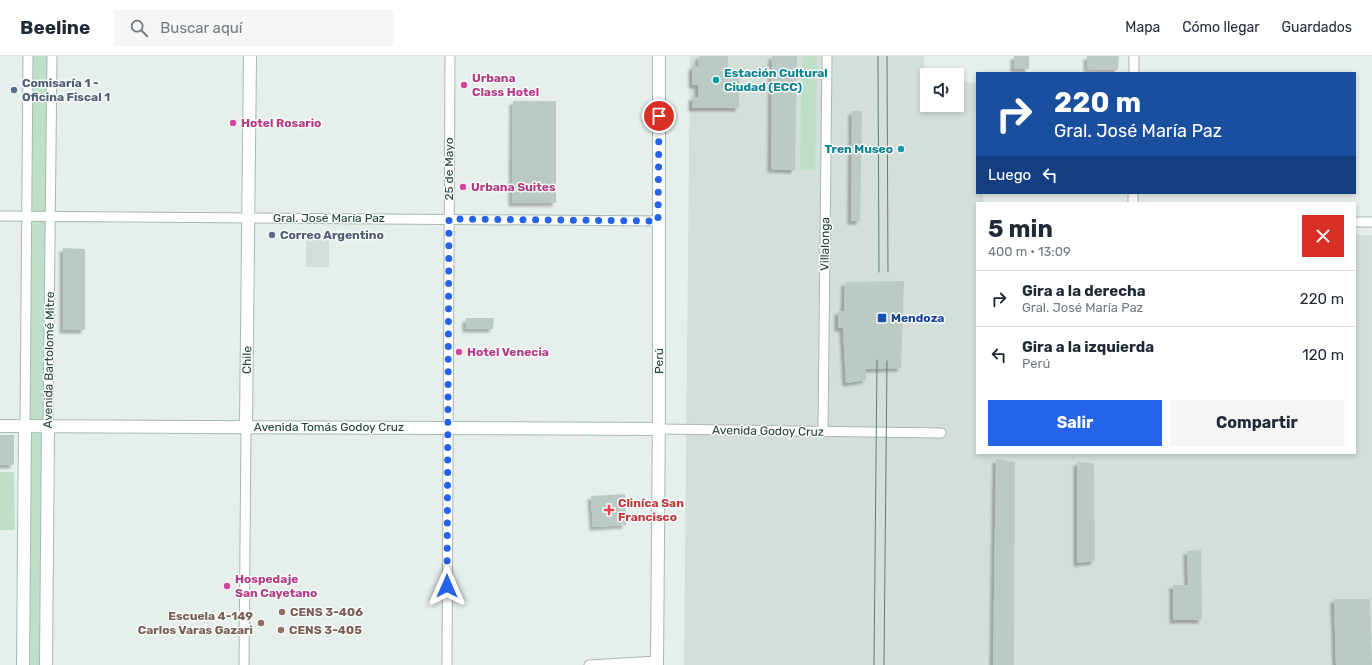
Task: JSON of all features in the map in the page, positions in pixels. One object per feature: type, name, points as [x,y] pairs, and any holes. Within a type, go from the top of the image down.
[{"type":"main road","name":"Chile","points":[[246,426],[250,56]]},
{"type":"main road","name":"Perú","points":[[657,663],[659,429],[659,56]]},
{"type":"main road","name":"Avenida Tomás Godoy Cruz","points":[[0,426],[659,429]]},
{"type":"main road","name":"Avenida Bartolomé Mitre","points":[[23,665],[25,426]]},
{"type":"main road","name":"Avenida Bartolomé Mitre","points":[[46,665],[48,426]]},
{"type":"street","name":"Avenida Bartolomé Mitre","points":[[25,426],[28,56]]},
{"type":"street","name":"Avenida Bartolomé Mitre","points":[[48,426],[52,56]]},
{"type":"street","name":"25 de Mayo","points":[[447,665],[450,56]]},
{"type":"street","name":"Villalonga","points":[[823,431],[827,56]]},
{"type":"street","points":[[1134,56],[1134,72]]},
{"type":"street","name":"Gral. José María Paz","points":[[0,216],[658,221]]},
{"type":"street","points":[[1356,222],[1372,222]]},
{"type":"street","name":"Chile","points":[[244,665],[246,426]]},
{"type":"street","name":"Avenida Godoy Cruz","points":[[659,429],[940,433]]},
{"type":"street","points":[[589,665],[657,663]]},
{"type":"shaded area","points":[[690,56],[924,56],[924,68],[920,68],[920,112],[964,112],[964,82],[976,83],[976,194],[983,194],[983,202],[976,202],[976,454],[1356,454],[1356,235],[1372,235],[1372,665],[684,665]]},
{"type":"shaded area","points":[[306,235],[329,235],[329,267],[306,267]]},
{"type":"green space","points":[[28,56],[52,56],[46,665],[23,665]]},
{"type":"green space","points":[[802,56],[817,56],[815,170],[800,170]]},
{"type":"green space","points":[[0,472],[14,472],[15,530],[0,530]]},
{"type":"building","name":"Estación Cultural Ciudad (ECC)","points":[[699,56],[728,56],[728,70],[739,70],[739,108],[692,108],[692,97],[698,97],[698,85],[692,85],[692,66],[698,66]]},
{"type":"building","points":[[772,56],[797,56],[795,170],[771,169]]},
{"type":"building","points":[[1014,56],[1029,56],[1029,69],[1014,69]]},
{"type":"building","points":[[1087,56],[1119,56],[1118,70],[1087,69]]},
{"type":"building","points":[[513,101],[556,101],[556,203],[512,203]]},
{"type":"building","points":[[852,111],[862,111],[860,221],[851,221]]},
{"type":"building","points":[[63,248],[85,249],[85,330],[63,330]]},
{"type":"building","points":[[904,281],[901,368],[866,369],[866,380],[846,383],[843,328],[838,328],[838,311],[844,311],[845,282]]},
{"type":"building","points":[[466,318],[494,318],[493,329],[466,329]]},
{"type":"building","points":[[0,435],[14,435],[14,465],[0,465]]},
{"type":"building","points":[[996,459],[1015,462],[1014,665],[993,665]]},
{"type":"building","points":[[1077,462],[1094,463],[1095,561],[1077,563]]},
{"type":"building","name":"Cliníca San Francisco","points":[[625,494],[626,525],[593,527],[591,496]]},
{"type":"building","points":[[1201,550],[1202,620],[1173,620],[1173,585],[1188,585],[1187,551]]},
{"type":"building","points":[[1334,599],[1370,599],[1372,665],[1336,665]]},
{"type":"tram line","points":[[878,56],[879,272]]},
{"type":"tram line","points":[[887,56],[888,272]]},
{"type":"tram line","points":[[874,665],[877,360]]},
{"type":"tram line","points":[[884,665],[887,361]]},
{"type":"place","name":"Estación Cultural Ciudad (ECC)","points":[[716,80]]},
{"type":"place","name":"Urbana Class Hotel","points":[[464,85]]},
{"type":"place","name":"Comisaría 1 - Oficina Fiscal 1","points":[[14,90]]},
{"type":"place","name":"Hotel Rosario","points":[[233,123]]},
{"type":"place","name":"Tren Museo","points":[[901,149]]},
{"type":"place","name":"Urbana Suites","points":[[463,187]]},
{"type":"place","name":"Correo Argentino","points":[[272,235]]},
{"type":"place","name":"Mendoza","points":[[882,318]]},
{"type":"place","name":"Hotel Venecia","points":[[459,352]]},
{"type":"place","name":"Cliníca San Francisco","points":[[609,510]]},
{"type":"place","name":"Hospedaje San Cayetano","points":[[227,586]]},
{"type":"place","name":"CENS 3-406","points":[[282,612]]},
{"type":"place","name":"Escuela 4-149 Carlos Varas Gazari","points":[[261,623]]},
{"type":"place","name":"CENS 3-405","points":[[281,630]]},
{"type":"route","points":[[447,586],[449,219],[658,221],[659,116]]}]
